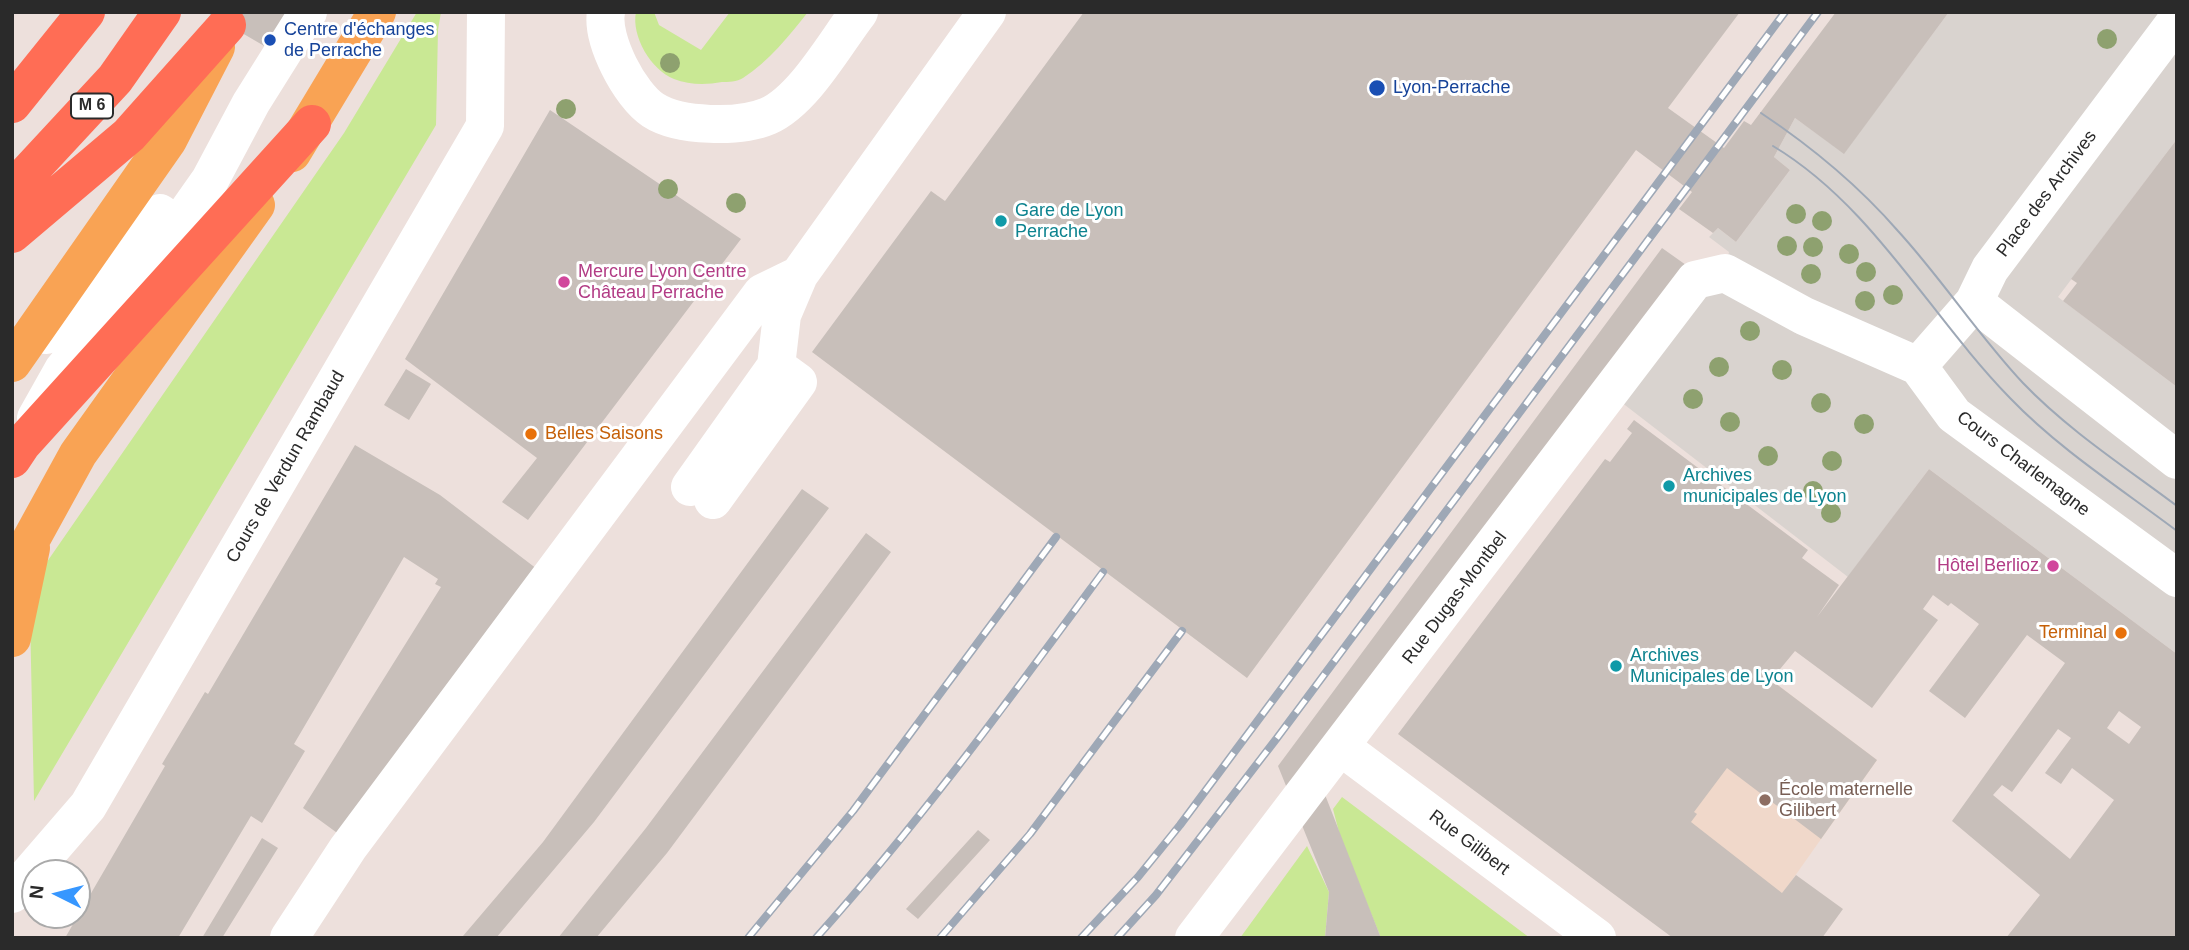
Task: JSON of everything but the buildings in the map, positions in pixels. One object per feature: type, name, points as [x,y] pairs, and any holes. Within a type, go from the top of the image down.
[{"type":"highway","points":[[12,104],[86,12]]},
{"type":"highway","name":"M 6","points":[[12,190],[115,79],[162,12]]},
{"type":"highway","points":[[12,234],[129,135],[227,25]]},
{"type":"highway","points":[[17,451],[312,124]]},
{"type":"main road","points":[[12,574],[78,454],[312,124],[377,12]]},
{"type":"main road","points":[[12,362],[167,140],[227,25]]},
{"type":"main road","points":[[12,638],[34,534]]},
{"type":"street","points":[[17,451],[63,370],[160,251],[210,180],[251,103],[308,12]]},
{"type":"street","name":"Cours de Verdun Rambaud","points":[[12,894],[88,806],[485,126],[486,12]]},
{"type":"street","points":[[606,12],[614,55],[631,86],[654,110],[694,124],[738,123],[768,116],[794,98],[859,12]]},
{"type":"street","points":[[702,493],[763,410],[776,366],[782,315],[799,275],[987,12]]},
{"type":"street","name":"Place des Archives","points":[[1918,366],[1974,302],[1990,269],[2177,20]]},
{"type":"street","points":[[12,370],[160,214],[251,103]]},
{"type":"street","name":"Rue Dugas-Montbel","points":[[1194,938],[1695,279],[1725,273],[1804,316],[1918,366]]},
{"type":"street","points":[[289,938],[348,848],[762,293],[799,275]]},
{"type":"street","points":[[1974,302],[2177,460]]},
{"type":"street","name":"Cours Charlemagne","points":[[1918,366],[1954,415],[2177,578]]},
{"type":"street","name":"Rue Gilibert","points":[[1341,747],[1597,938]]},
{"type":"shaded area","points":[[1949,12],[2177,12],[2177,139],[2058,297],[2177,387],[2177,654],[1929,469],[1848,577],[1621,402],[1725,273],[1729,252],[1709,237],[1718,228],[1736,242],[1790,170],[1774,157],[1795,118],[1844,153]]},
{"type":"shaded area","name":"École maternelle Gilibert","points":[[1771,680],[1877,760],[1751,938],[1611,892]]},
{"type":"green space","points":[[417,12],[441,12],[438,30],[436,125],[34,801],[30,616],[42,569],[344,133]]},
{"type":"green space","points":[[636,12],[654,12],[659,25],[701,50],[730,12],[808,12],[786,39],[752,72],[738,80],[704,84],[674,79],[658,68],[640,41],[635,21]]},
{"type":"green space","points":[[1342,797],[1530,938],[1381,938],[1341,840],[1333,809]]},
{"type":"green space","points":[[1307,846],[1329,892],[1325,938],[1240,938]]},
{"type":"tram line","points":[[1761,113],[1834,168],[1883,214],[2007,365],[2040,400],[2097,447],[2177,506]]},
{"type":"tram line","points":[[1773,146],[1809,171],[1871,230],[1981,366],[2029,417],[2090,467],[2177,531]]},
{"type":"railway","points":[[1081,938],[1138,877],[1180,825],[1785,12]]},
{"type":"railway","points":[[1117,938],[1156,895],[1277,738],[1818,12]]},
{"type":"railway","points":[[748,938],[853,811],[1056,537]]},
{"type":"railway","points":[[816,938],[928,804],[1103,572]]},
{"type":"railway","points":[[940,938],[1030,834],[1182,631]]},
{"type":"place","name":"Centre d'échanges de Perrache","points":[[270,40]]},
{"type":"place","name":"Lyon-Perrache","points":[[1377,88]]},
{"type":"place","name":"Gare de Lyon Perrache","points":[[1001,221]]},
{"type":"place","name":"Mercure Lyon Centre Château Perrache","points":[[564,282]]},
{"type":"place","name":"Belles Saisons","points":[[531,434]]},
{"type":"place","name":"Archives municipales de Lyon","points":[[1669,486]]},
{"type":"place","name":"Hôtel Berlioz","points":[[2053,566]]},
{"type":"place","name":"Terminal","points":[[2121,633]]},
{"type":"place","name":"Archives Municipales de Lyon","points":[[1616,666]]},
{"type":"place","name":"École maternelle Gilibert","points":[[1765,800]]}]
